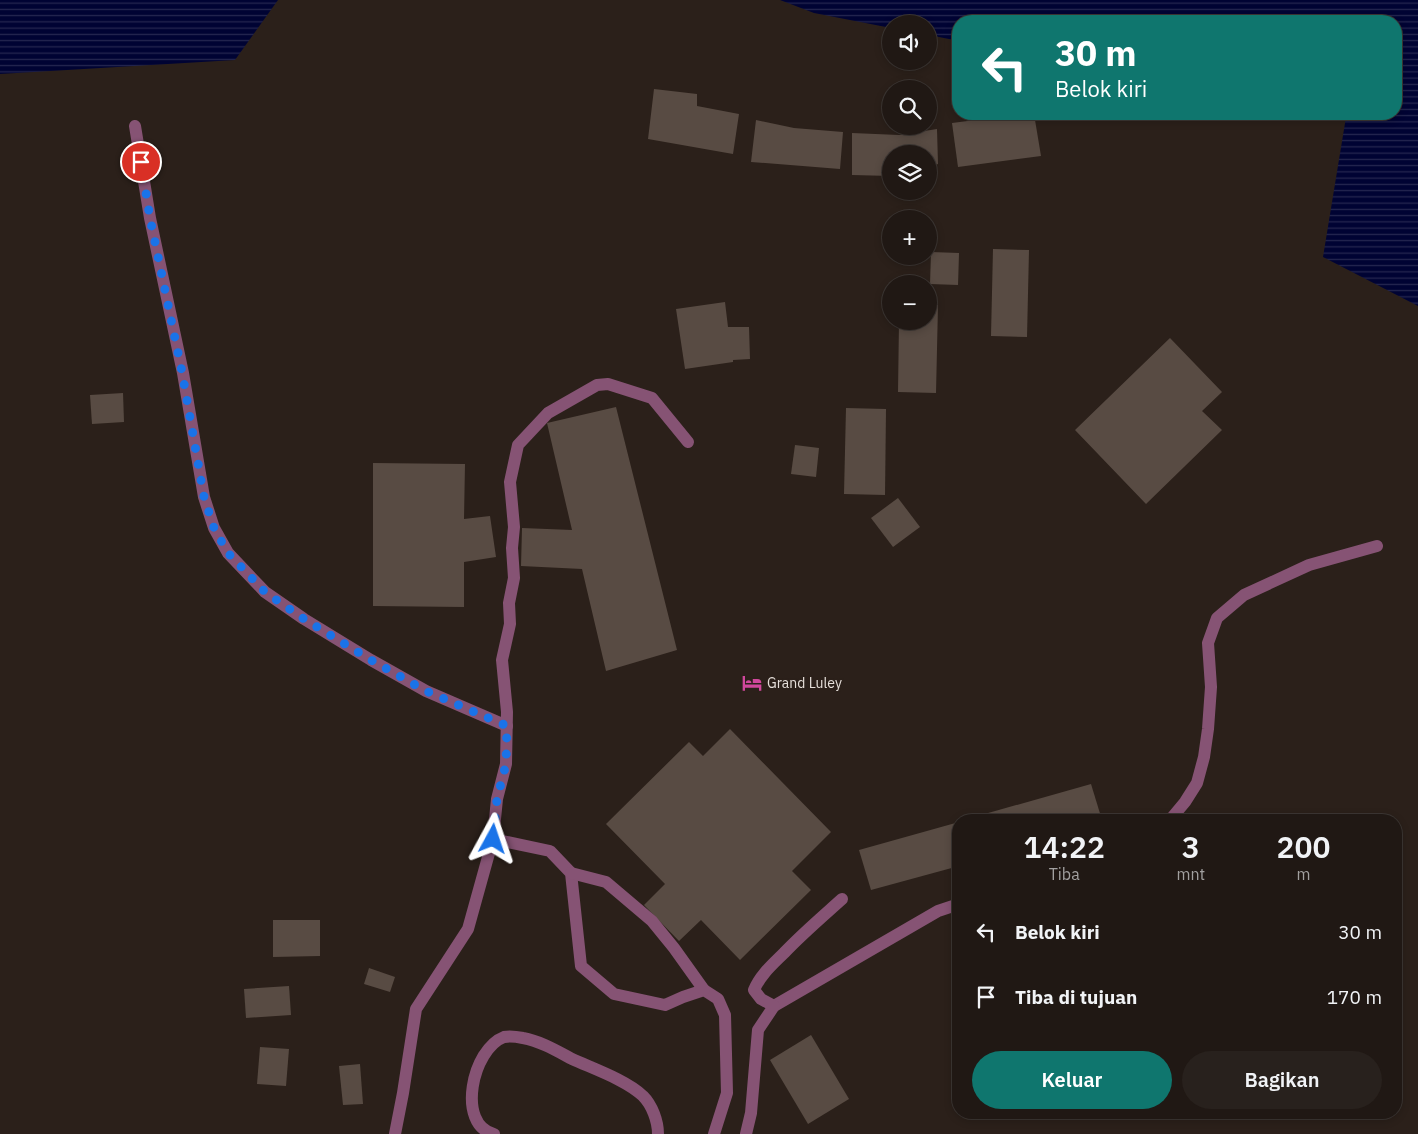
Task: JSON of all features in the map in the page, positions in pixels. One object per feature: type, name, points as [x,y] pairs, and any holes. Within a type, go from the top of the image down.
[{"type":"lane","points":[[135,126],[150,218],[182,372],[204,497],[214,528],[228,553],[265,592],[304,619],[426,691],[507,726]]},
{"type":"lane","points":[[395,1134],[416,1009],[468,929],[493,839],[497,799],[506,764],[507,712],[502,660],[510,624],[509,603],[514,578],[512,548],[514,528],[510,482],[518,444],[548,413],[597,385],[608,384],[652,398],[688,442]]},
{"type":"lane","points":[[1175,814],[1197,783],[1204,757],[1211,687],[1208,643],[1217,618],[1244,595],[1309,565],[1377,546]]},
{"type":"lane","points":[[493,839],[550,851],[572,873],[606,882],[652,921],[704,990],[718,999],[725,1015],[727,1093],[714,1134]]},
{"type":"lane","points":[[572,873],[581,966],[614,994],[665,1006],[682,997],[704,990]]},
{"type":"lane","points":[[774,1006],[760,999],[754,990],[758,982],[796,941],[842,899]]},
{"type":"lane","points":[[746,1134],[751,1113],[758,1030],[774,1006],[938,910],[952,906]]},
{"type":"lane","points":[[494,1134],[478,1124],[472,1096],[474,1080],[483,1055],[492,1044],[505,1037],[523,1038],[543,1045],[631,1087],[644,1097],[654,1112],[658,1134]]},
{"type":"shaded area","points":[[0,0],[278,0],[235,60],[0,74]]},
{"type":"shaded area","points":[[780,0],[1418,0],[1418,306],[1323,257],[1346,120],[1402,120],[1402,15],[952,15],[952,40],[937,37],[937,15],[882,15],[882,26],[814,13]]},
{"type":"building","points":[[654,89],[697,94],[697,106],[739,114],[733,154],[648,139]]},
{"type":"building","points":[[756,120],[794,128],[843,132],[840,169],[751,162]]},
{"type":"building","points":[[975,120],[1035,120],[1041,156],[958,167],[952,123]]},
{"type":"building","points":[[937,129],[938,164],[937,145],[882,145],[882,176],[852,175],[852,133],[937,135]]},
{"type":"building","points":[[993,249],[1029,250],[1027,337],[991,336]]},
{"type":"building","points":[[937,252],[959,253],[958,285],[937,284],[937,275],[930,275],[931,265],[937,265]]},
{"type":"building","points":[[725,302],[728,327],[749,327],[750,359],[733,360],[733,362],[685,369],[676,309]]},
{"type":"building","points":[[938,305],[936,393],[898,392],[899,330],[937,330]]},
{"type":"building","points":[[1170,338],[1222,392],[1202,411],[1222,430],[1146,504],[1075,430]]},
{"type":"building","points":[[123,393],[124,422],[92,424],[90,395]]},
{"type":"building","points":[[616,407],[677,650],[606,671],[582,569],[521,566],[522,528],[572,530],[547,423]]},
{"type":"building","points":[[846,408],[886,409],[885,495],[844,494]]},
{"type":"building","points":[[795,445],[819,448],[816,477],[791,474]]},
{"type":"building","points":[[373,463],[465,464],[464,519],[490,516],[496,557],[464,562],[464,607],[373,606]]},
{"type":"building","points":[[898,498],[920,527],[893,547],[871,518]]},
{"type":"building","points":[[730,729],[831,832],[792,871],[811,890],[740,960],[701,920],[679,941],[644,905],[665,884],[606,824],[689,742],[703,756]]},
{"type":"building","points":[[1091,784],[1100,814],[985,814]]},
{"type":"building","points":[[952,824],[952,868],[871,890],[859,850]]},
{"type":"building","points":[[273,920],[320,920],[320,956],[273,957]]},
{"type":"building","points":[[369,968],[395,977],[390,992],[364,984]]},
{"type":"building","points":[[289,986],[291,1015],[246,1018],[244,989]]},
{"type":"building","points":[[811,1035],[849,1099],[808,1124],[770,1060]]},
{"type":"building","points":[[260,1047],[289,1049],[286,1086],[257,1084]]},
{"type":"building","points":[[360,1064],[363,1104],[343,1105],[339,1066]]},
{"type":"place","name":"Grand Luley","points":[[752,683]]},
{"type":"route","points":[[141,162],[150,218],[182,372],[204,497],[214,528],[228,553],[265,592],[304,619],[426,691],[507,726],[506,764],[497,799],[493,839]]}]
